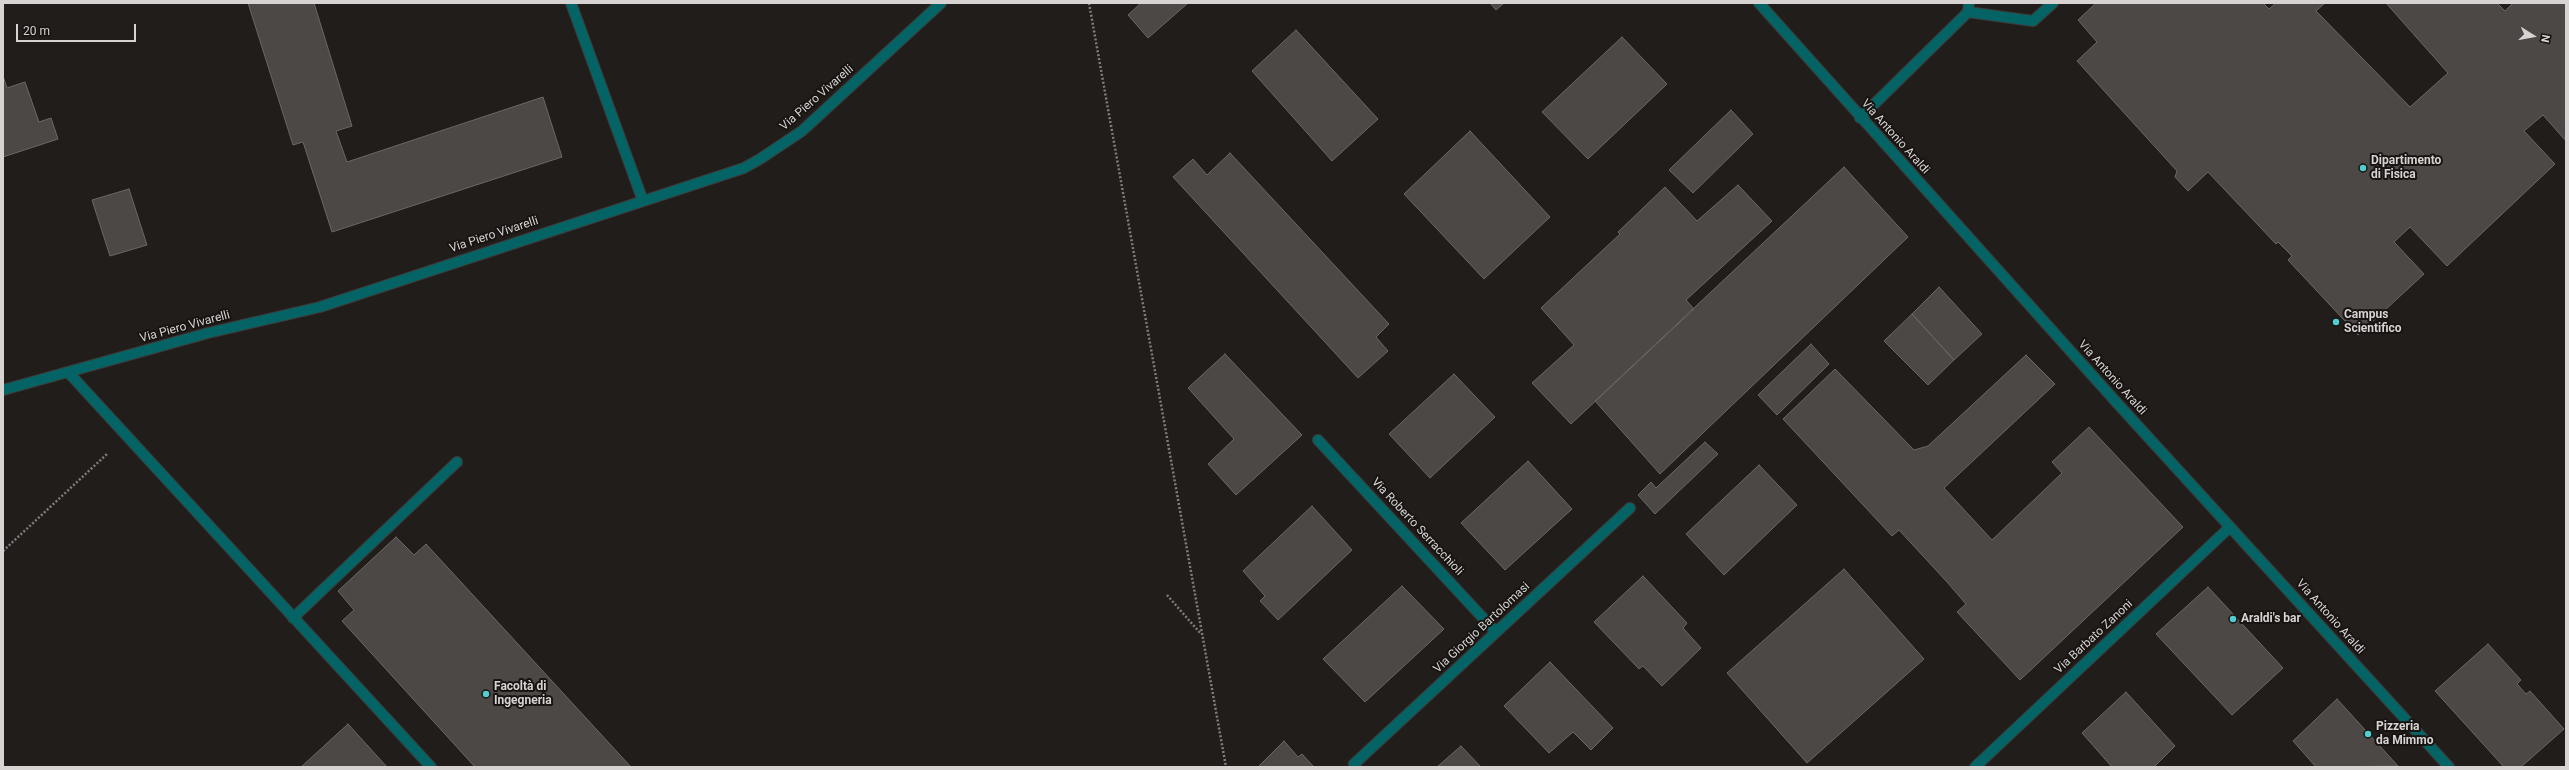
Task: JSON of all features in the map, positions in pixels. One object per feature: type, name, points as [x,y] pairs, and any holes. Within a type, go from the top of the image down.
[{"type":"street","points":[[572,3],[643,201]]},
{"type":"street","name":"Via Piero Vivarelli","points":[[3,390],[208,333],[320,307],[744,168],[802,131],[941,3]]},
{"type":"street","name":"Via Antonio Araldi","points":[[1759,3],[1860,118],[2449,767]]},
{"type":"street","points":[[1860,118],[1969,8],[2033,21],[2053,3]]},
{"type":"street","points":[[68,372],[431,767]]},
{"type":"street","name":"Via Roberto Serracchioli","points":[[1318,440],[1496,632]]},
{"type":"street","points":[[293,618],[457,462]]},
{"type":"street","name":"Via Giorgio Bartolomasi","points":[[1356,767],[1354,764],[1630,508]]},
{"type":"street","name":"Via Barbato Zanoni","points":[[1976,767],[2230,527]]},
{"type":"path","points":[[1089,3],[1226,767]]},
{"type":"path","points":[[3,550],[126,436]]},
{"type":"path","points":[[1167,595],[1202,635]]},
{"type":"building","points":[[248,3],[314,3],[352,126],[336,131],[347,162],[543,97],[562,157],[332,232],[303,142],[293,145]]},
{"type":"building","points":[[1141,3],[1188,3],[1148,38],[1128,15]]},
{"type":"building","points":[[1490,3],[1504,3],[1496,10]]},
{"type":"building","name":"Dipartimento di Fisica","points":[[2096,3],[2263,3],[2269,9],[2276,3],[2325,3],[2316,11],[2410,107],[2448,73],[2386,3],[2497,3],[2505,11],[2513,3],[2566,3],[2566,141],[2543,115],[2524,131],[2555,164],[2447,266],[2410,227],[2394,242],[2424,274],[2358,335],[2288,260],[2292,256],[2278,242],[2276,244],[2208,172],[2188,191],[2175,177],[2177,171],[2077,61],[2097,42],[2078,20]]},
{"type":"building","points":[[1296,30],[1378,119],[1332,161],[1252,71]]},
{"type":"building","points":[[1622,37],[1667,84],[1588,159],[1542,112]]},
{"type":"building","points":[[3,76],[7,88],[25,82],[39,122],[51,118],[58,139],[3,157]]},
{"type":"building","points":[[1731,110],[1753,134],[1693,193],[1669,170]]},
{"type":"building","points":[[1470,131],[1550,217],[1484,279],[1404,194]]},
{"type":"building","points":[[1230,153],[1389,324],[1376,337],[1388,351],[1358,378],[1173,177],[1193,159],[1207,175]]},
{"type":"building","points":[[1844,167],[1908,237],[1660,474],[1595,401]]},
{"type":"building","points":[[1738,185],[1772,221],[1686,300],[1694,309],[1571,424],[1532,383],[1574,345],[1541,308],[1620,234],[1618,232],[1665,187],[1697,221]]},
{"type":"building","points":[[129,189],[147,245],[110,256],[92,200]]},
{"type":"building","points":[[1939,287],[1982,334],[1954,360],[1912,314]]},
{"type":"building","points":[[1912,314],[1954,360],[1928,385],[1884,341]]},
{"type":"building","points":[[1811,344],[1829,364],[1777,415],[1758,395]]},
{"type":"building","points":[[1225,354],[1302,435],[1236,495],[1208,464],[1234,439],[1188,388]]},
{"type":"building","points":[[2026,355],[2055,384],[1944,488],[1992,540],[2062,473],[2052,462],[2089,427],[2183,527],[2020,680],[1957,612],[1966,604],[1947,582],[1899,530],[1892,536],[1783,419],[1835,369],[1914,450],[1928,446]]},
{"type":"building","points":[[1454,374],[1495,417],[1430,478],[1389,434]]},
{"type":"building","points":[[1705,442],[1718,454],[1655,514],[1638,495],[1651,482],[1656,488]]},
{"type":"building","points":[[1528,461],[1572,509],[1505,570],[1461,523]]},
{"type":"building","points":[[1759,465],[1797,505],[1724,575],[1686,534]]},
{"type":"building","points":[[1312,506],[1352,550],[1278,620],[1260,601],[1265,596],[1243,571]]},
{"type":"building","name":"Facoltà di Ingegneria","points":[[396,537],[414,555],[426,544],[631,767],[475,767],[342,621],[354,610],[338,591]]},
{"type":"building","points":[[1844,569],[1924,659],[1807,763],[1727,673]]},
{"type":"building","points":[[1643,576],[1687,623],[1683,628],[1701,648],[1662,686],[1643,666],[1639,669],[1594,622]]},
{"type":"building","points":[[1402,586],[1444,629],[1365,702],[1323,659]]},
{"type":"building","points":[[2208,587],[2283,668],[2232,715],[2156,634]]},
{"type":"building","points":[[2488,644],[2521,680],[2517,684],[2526,694],[2530,691],[2564,729],[2521,767],[2504,767],[2435,691]]},
{"type":"building","points":[[1550,662],[1613,728],[1591,750],[1573,732],[1549,753],[1504,706]]},
{"type":"building","points":[[2126,692],[2175,746],[2154,767],[2112,767],[2082,733]]},
{"type":"building","points":[[2337,699],[2398,766],[2316,767],[2293,741]]},
{"type":"building","points":[[348,724],[387,767],[301,767]]},
{"type":"building","points":[[1284,741],[1298,757],[1302,754],[1314,767],[1258,767]]},
{"type":"building","points":[[1461,746],[1481,767],[1437,767]]},
{"type":"place","name":"Dipartimento di Fisica","points":[[2363,168]]},
{"type":"place","name":"Campus Scientifico","points":[[2336,322]]},
{"type":"place","name":"Araldi's bar","points":[[2233,619]]},
{"type":"place","name":"Facoltà di Ingegneria","points":[[486,694]]},
{"type":"place","name":"Pizzeria da Mimmo","points":[[2368,734]]}]
